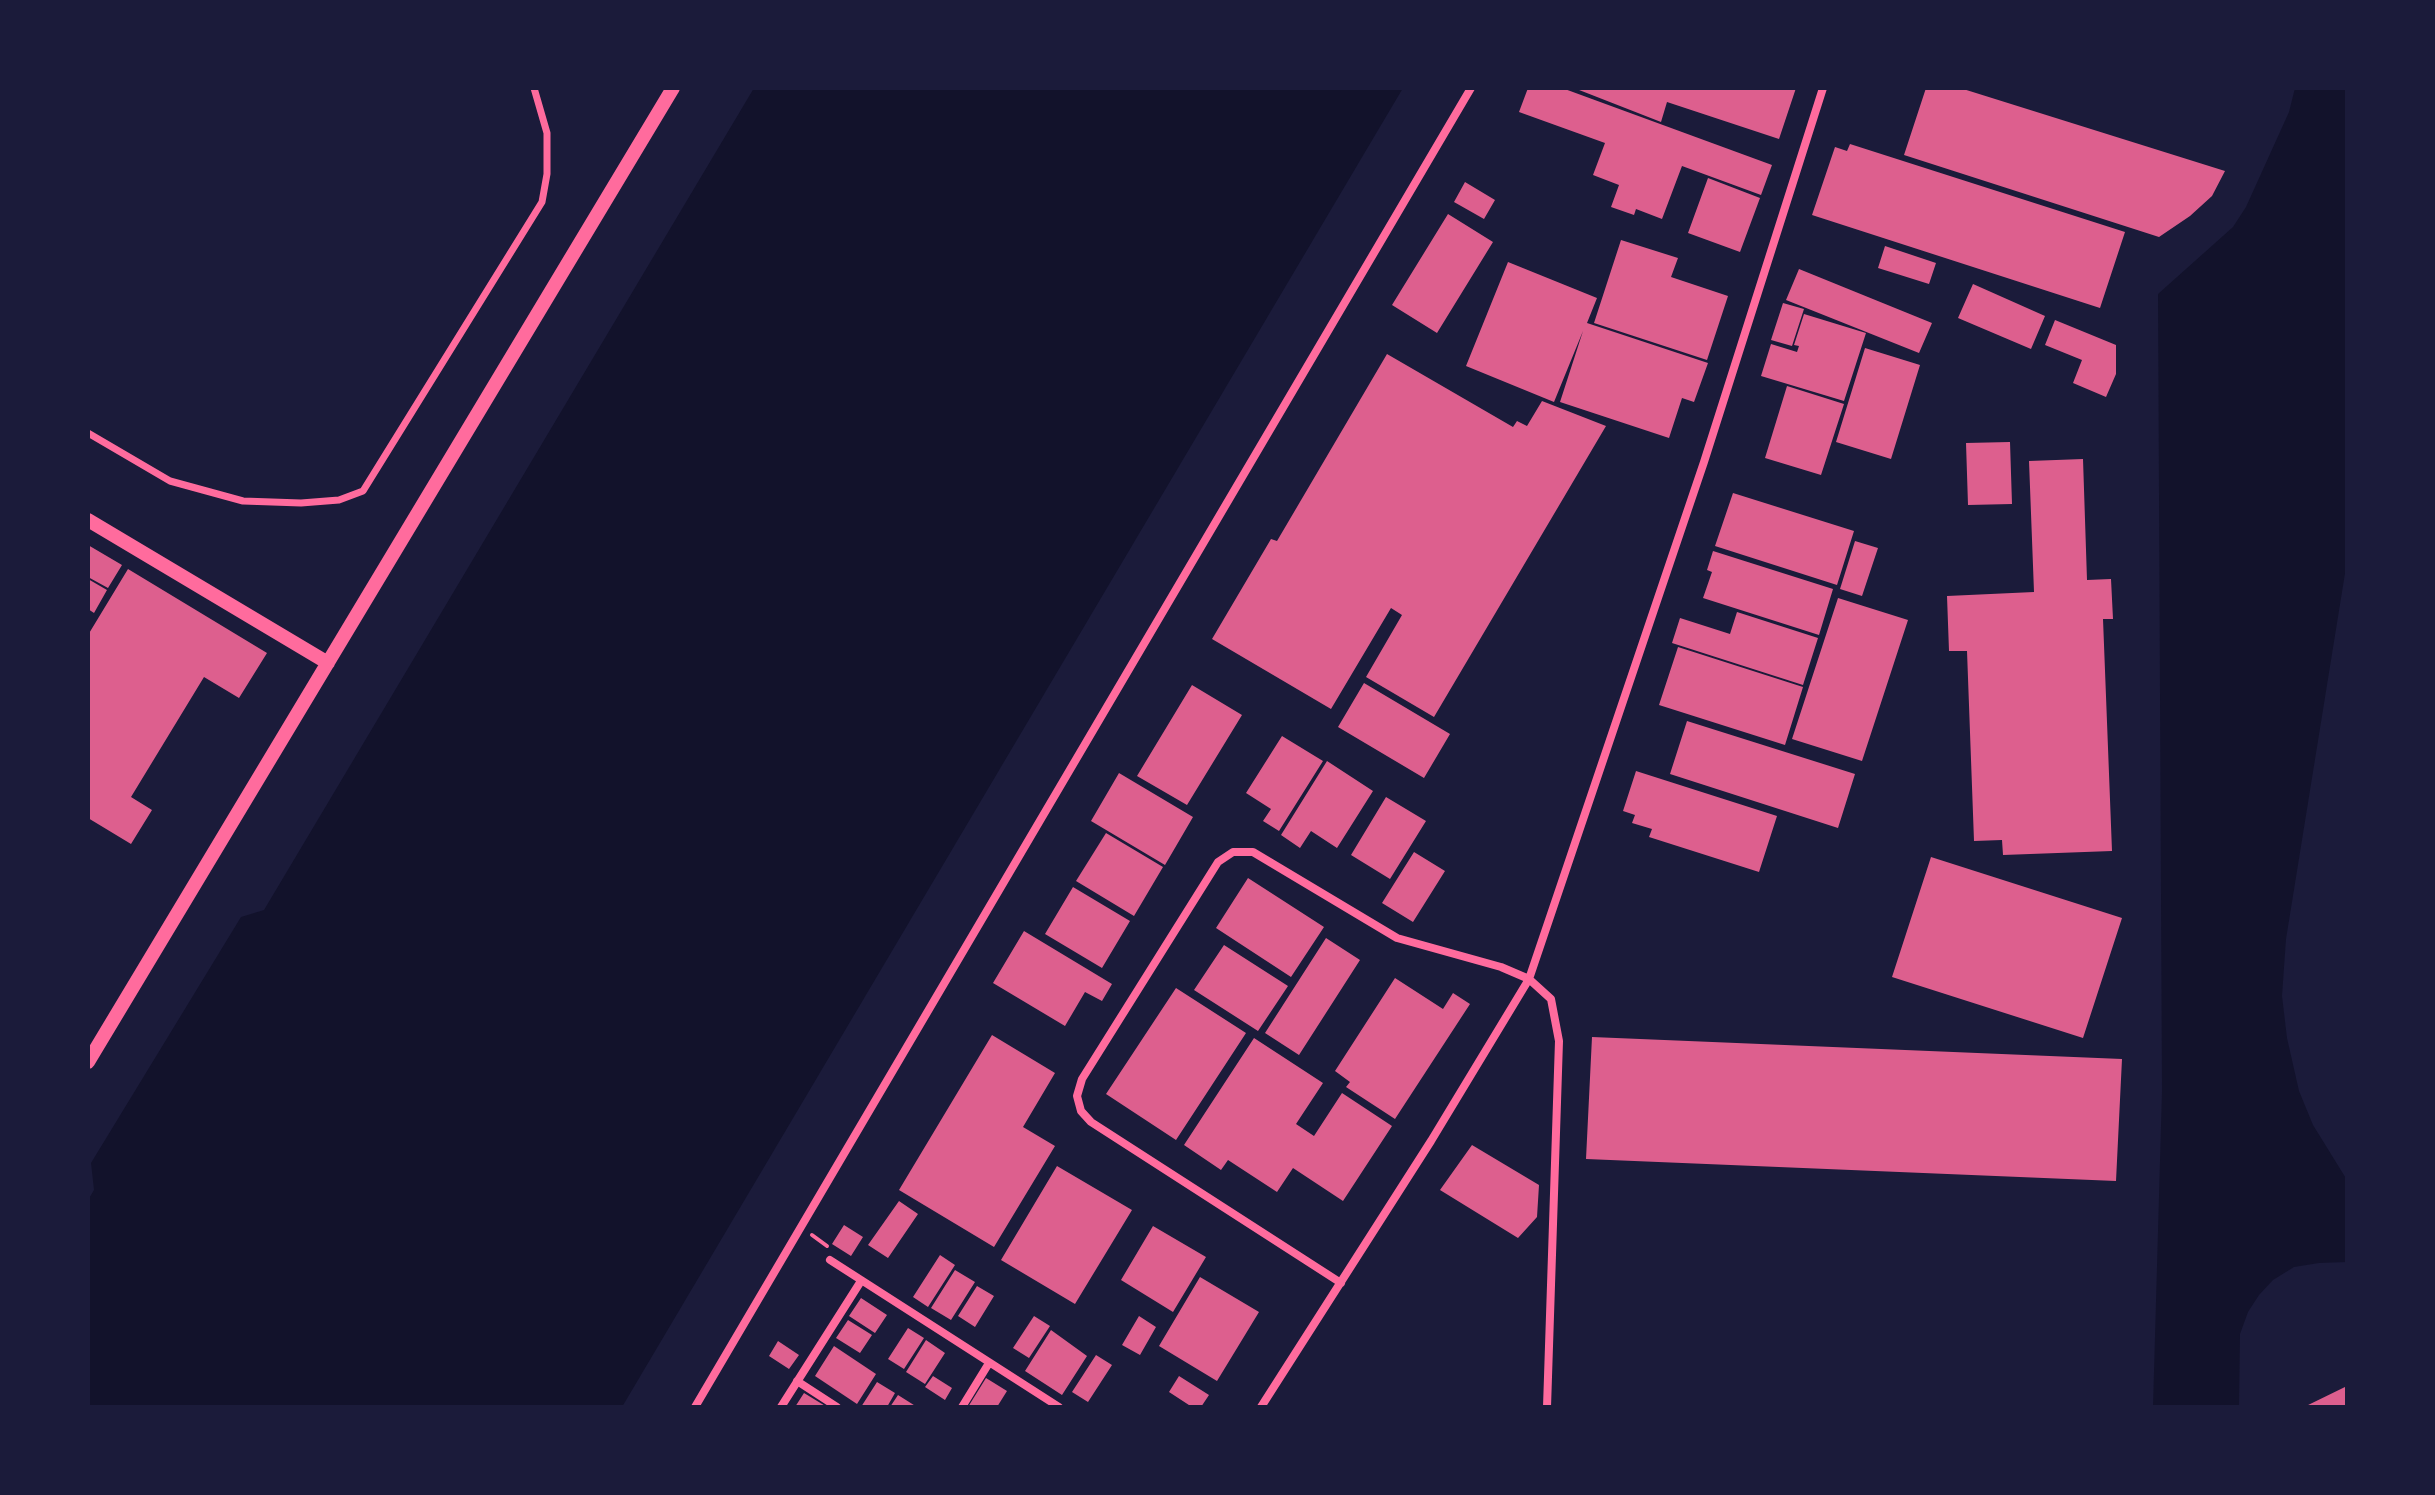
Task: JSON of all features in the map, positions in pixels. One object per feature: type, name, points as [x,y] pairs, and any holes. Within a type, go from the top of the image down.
[{"type":"street","points":[[90,432],[170,481],[243,501],[339,500],[363,491],[542,202],[547,174],[547,133],[534,88]]},
{"type":"street","points":[[88,1062],[673,88]]},
{"type":"street","points":[[695,1407],[1471,88]]},
{"type":"street","points":[[1261,1407],[1431,1141],[1529,979],[1704,462],[1823,88]]},
{"type":"street","points":[[88,520],[328,663]]},
{"type":"street","points":[[1341,1283],[1091,1122],[1081,1111],[1077,1096],[1082,1079],[1218,862],[1233,852],[1253,852],[1397,938],[1501,967],[1529,979],[1551,999],[1559,1041],[1547,1407]]},
{"type":"street","points":[[830,1260],[1059,1407]]},
{"type":"street","points":[[781,1407],[861,1281]]},
{"type":"street","points":[[962,1407],[989,1363]]},
{"type":"street","points":[[797,1381],[837,1407]]},
{"type":"path","points":[[800,1228],[826,1244],[830,1260]]},
{"type":"shaded area","points":[[754,88],[1403,88],[622,1407],[88,1407],[88,1200],[94,1190],[91,1163],[241,917],[264,910]]},
{"type":"shaded area","points":[[2295,88],[2347,88],[2347,561],[2286,939],[2282,996],[2287,1038],[2299,1091],[2313,1125],[2347,1180],[2347,1262],[2294,1267],[2273,1280],[2259,1295],[2248,1312],[2240,1334],[2239,1407],[2153,1407],[2162,1091],[2158,294],[2233,227],[2246,207],[2289,112]]},
{"type":"building","points":[[1528,88],[1562,88],[1772,165],[1761,195],[1682,166],[1662,219],[1636,209],[1634,215],[1611,207],[1619,185],[1593,175],[1605,143],[1519,112]]},
{"type":"building","points":[[1574,88],[1796,88],[1779,139],[1667,102],[1661,122]]},
{"type":"building","points":[[1926,88],[1960,88],[2225,171],[2212,196],[2159,237],[1904,155]]},
{"type":"building","points":[[1850,144],[2125,232],[2100,308],[1812,215],[1835,147],[1847,151]]},
{"type":"building","points":[[1708,178],[1760,198],[1740,252],[1688,233]]},
{"type":"building","points":[[1465,182],[1495,200],[1484,219],[1454,202]]},
{"type":"building","points":[[1448,214],[1493,242],[1437,333],[1392,305]]},
{"type":"building","points":[[1621,240],[1678,258],[1671,277],[1728,296],[1707,360],[1594,323]]},
{"type":"building","points":[[1885,246],[1936,263],[1929,284],[1878,268]]},
{"type":"building","points":[[1508,262],[1597,298],[1587,323],[1708,363],[1694,402],[1682,398],[1669,438],[1560,402],[1583,331],[1554,402],[1466,366]]},
{"type":"building","points":[[1799,269],[1932,323],[1919,353],[1786,300]]},
{"type":"building","points":[[1973,284],[2045,316],[2031,349],[1958,318]]},
{"type":"building","points":[[1783,303],[1804,309],[1792,346],[1771,340]]},
{"type":"building","points":[[1804,314],[1866,333],[1844,401],[1761,376],[1771,344],[1797,352],[1799,346],[1794,345]]},
{"type":"building","points":[[2055,320],[2116,345],[2116,374],[2106,397],[2073,383],[2082,360],[2045,345]]},
{"type":"building","points":[[1865,348],[1920,365],[1891,459],[1836,442]]},
{"type":"building","points":[[1387,354],[1513,427],[1517,421],[1527,426],[1542,401],[1606,426],[1434,717],[1366,677],[1402,615],[1391,608],[1331,709],[1212,639],[1271,539],[1277,541]]},
{"type":"building","points":[[1787,386],[1844,404],[1821,475],[1765,458]]},
{"type":"building","points":[[2010,442],[2012,504],[1968,505],[1966,443]]},
{"type":"building","points":[[2083,459],[2087,580],[2111,579],[2113,619],[2103,619],[2112,851],[2003,855],[2002,840],[1974,841],[1967,651],[1949,651],[1947,596],[2034,592],[2029,461]]},
{"type":"building","points":[[1733,493],[1854,531],[1837,585],[1715,546]]},
{"type":"building","points":[[1855,541],[1878,548],[1862,596],[1840,589]]},
{"type":"building","points":[[88,545],[122,565],[108,588],[88,577]]},
{"type":"building","points":[[1713,551],[1833,589],[1819,635],[1703,598],[1712,572],[1707,570]]},
{"type":"building","points":[[128,569],[267,653],[239,698],[204,677],[131,797],[152,810],[131,844],[88,818],[88,635]]},
{"type":"building","points":[[88,579],[107,590],[94,613],[88,609]]},
{"type":"building","points":[[1838,598],[1908,620],[1862,761],[1792,739]]},
{"type":"building","points":[[1737,612],[1818,638],[1803,685],[1672,643],[1680,618],[1730,634]]},
{"type":"building","points":[[1678,647],[1803,687],[1785,745],[1659,705]]},
{"type":"building","points":[[1364,683],[1450,734],[1424,778],[1338,727]]},
{"type":"building","points":[[1192,685],[1242,715],[1187,805],[1137,776]]},
{"type":"building","points":[[1687,721],[1855,774],[1838,828],[1670,774]]},
{"type":"building","points":[[1282,736],[1323,761],[1279,831],[1263,821],[1271,809],[1246,793]]},
{"type":"building","points":[[1327,761],[1373,791],[1337,848],[1311,831],[1300,848],[1281,835]]},
{"type":"building","points":[[1636,771],[1777,816],[1759,872],[1649,837],[1652,829],[1632,823],[1635,815],[1623,811]]},
{"type":"building","points":[[1119,773],[1193,817],[1165,865],[1091,821]]},
{"type":"building","points":[[1386,797],[1426,821],[1390,879],[1351,855]]},
{"type":"building","points":[[1106,833],[1163,867],[1134,916],[1076,881]]},
{"type":"building","points":[[1414,852],[1445,871],[1413,922],[1382,903]]},
{"type":"building","points":[[1931,857],[2122,918],[2083,1038],[1892,977]]},
{"type":"building","points":[[1248,878],[1324,927],[1291,977],[1216,928]]},
{"type":"building","points":[[1073,887],[1130,921],[1102,968],[1045,934]]},
{"type":"building","points":[[1024,931],[1112,984],[1102,1001],[1085,992],[1065,1026],[993,983]]},
{"type":"building","points":[[1326,938],[1360,960],[1299,1055],[1265,1033]]},
{"type":"building","points":[[1224,945],[1288,986],[1258,1031],[1194,990]]},
{"type":"building","points":[[1395,978],[1443,1009],[1453,993],[1470,1004],[1395,1119],[1346,1087],[1350,1082],[1335,1071]]},
{"type":"building","points":[[1176,988],[1246,1033],[1176,1140],[1106,1094]]},
{"type":"building","points":[[992,1035],[1055,1073],[1023,1127],[1055,1146],[994,1247],[899,1190]]},
{"type":"building","points":[[1592,1037],[2122,1059],[2116,1181],[1586,1159]]},
{"type":"building","points":[[1254,1038],[1323,1083],[1296,1124],[1314,1136],[1342,1093],[1392,1126],[1343,1201],[1293,1168],[1277,1192],[1228,1160],[1221,1170],[1184,1145]]},
{"type":"building","points":[[1472,1145],[1539,1185],[1537,1217],[1518,1238],[1440,1190]]},
{"type":"building","points":[[1057,1166],[1132,1210],[1075,1304],[1001,1260]]},
{"type":"building","points":[[899,1201],[918,1214],[888,1258],[868,1245]]},
{"type":"building","points":[[844,1225],[863,1237],[851,1256],[832,1244]]},
{"type":"building","points":[[1153,1226],[1206,1257],[1173,1312],[1121,1280]]},
{"type":"building","points":[[940,1255],[955,1265],[928,1307],[913,1297]]},
{"type":"building","points":[[955,1270],[975,1282],[951,1320],[931,1308]]},
{"type":"building","points":[[1200,1277],[1259,1312],[1217,1381],[1159,1346]]},
{"type":"building","points":[[977,1286],[994,1296],[975,1327],[958,1316]]},
{"type":"building","points":[[861,1298],[887,1315],[875,1333],[849,1316]]},
{"type":"building","points":[[1034,1316],[1050,1326],[1029,1358],[1013,1348]]},
{"type":"building","points":[[1139,1316],[1156,1327],[1140,1355],[1122,1345]]},
{"type":"building","points":[[848,1320],[872,1335],[860,1353],[836,1338]]},
{"type":"building","points":[[908,1328],[924,1338],[904,1369],[888,1359]]},
{"type":"building","points":[[1051,1330],[1087,1356],[1062,1395],[1025,1371]]},
{"type":"building","points":[[926,1340],[945,1353],[925,1384],[906,1372]]},
{"type":"building","points":[[778,1341],[799,1355],[789,1369],[769,1356]]},
{"type":"building","points":[[834,1346],[876,1374],[857,1404],[815,1376]]},
{"type":"building","points":[[1096,1355],[1112,1365],[1088,1402],[1072,1392]]},
{"type":"building","points":[[933,1376],[952,1388],[945,1400],[925,1387]]},
{"type":"building","points":[[1179,1376],[1209,1395],[1201,1407],[1192,1407],[1169,1392]]},
{"type":"building","points":[[986,1378],[1007,1391],[997,1407],[968,1407]]},
{"type":"building","points":[[877,1382],[895,1393],[887,1407],[861,1407]]},
{"type":"building","points":[[2347,1386],[2347,1407],[2304,1407]]},
{"type":"building","points":[[804,1393],[827,1407],[795,1407]]},
{"type":"building","points":[[898,1395],[917,1407],[890,1407]]}]
